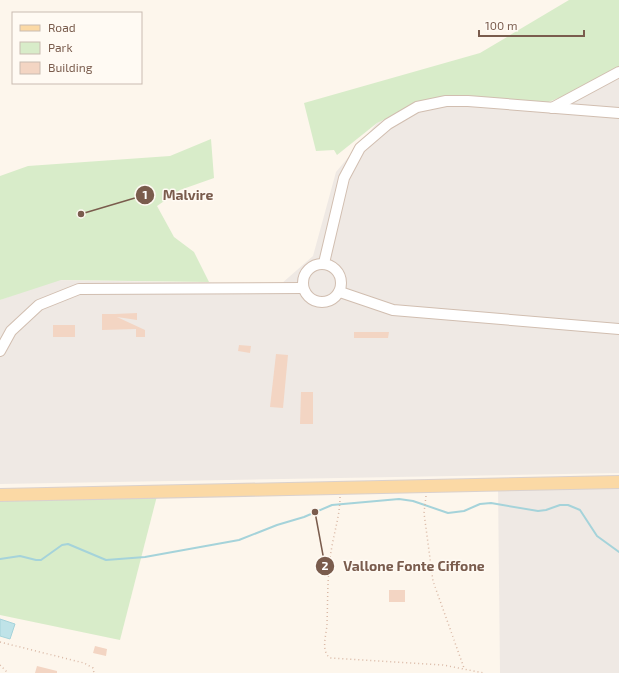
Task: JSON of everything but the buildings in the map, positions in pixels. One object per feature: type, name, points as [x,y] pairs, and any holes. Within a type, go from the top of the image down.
[{"type":"main road","points":[[0,496],[619,482]]},
{"type":"lane","points":[[552,108],[619,72]]},
{"type":"lane","points":[[324,263],[344,178],[360,148],[388,124],[417,107],[446,101],[619,113]]},
{"type":"lane","points":[[324,263],[331,265],[337,270],[341,277],[340,292],[328,302],[320,302],[313,300],[307,295],[303,288],[303,281],[310,268],[316,264],[324,263]]},
{"type":"lane","points":[[0,351],[11,331],[39,305],[79,289],[303,288]]},
{"type":"lane","points":[[340,292],[393,310],[619,329]]},
{"type":"path","points":[[340,498],[340,508],[332,545],[327,581],[327,624],[324,646],[327,656],[330,658],[464,668],[484,673]]},
{"type":"path","points":[[425,504],[424,511],[433,581],[464,668]]},
{"type":"path","points":[[0,642],[84,663],[93,668],[94,673]]},
{"type":"path","points":[[0,665],[8,673]]},
{"type":"shaded area","points":[[619,71],[619,473],[0,484],[0,300],[54,280],[281,284],[313,256],[336,172],[377,123],[415,104],[552,104]]},
{"type":"shaded area","points":[[619,482],[619,673],[500,673],[498,485]]},
{"type":"green space","points":[[569,0],[619,0],[619,71],[604,80],[546,103],[419,103],[377,123],[337,155],[334,150],[316,151],[304,103],[480,53]]},
{"type":"green space","points":[[211,139],[214,178],[180,190],[157,206],[174,237],[194,252],[209,282],[61,280],[0,300],[0,176],[28,166],[170,156]]},
{"type":"green space","points":[[158,492],[120,640],[0,615],[0,498]]},
{"type":"water","points":[[0,619],[15,624],[10,639],[0,636]]},
{"type":"waterway","points":[[0,559],[20,556],[41,560],[62,545],[68,544],[106,560],[145,557],[239,540],[277,525],[304,517],[332,505],[399,499],[413,501],[448,513],[464,511],[480,504],[491,503],[538,511],[560,505],[568,505],[580,510],[597,536],[619,552]]},
{"type":"place","name":"Malvire","points":[[81,214]]},
{"type":"place","name":"Vallone Fonte Ciffone","points":[[315,512]]}]
